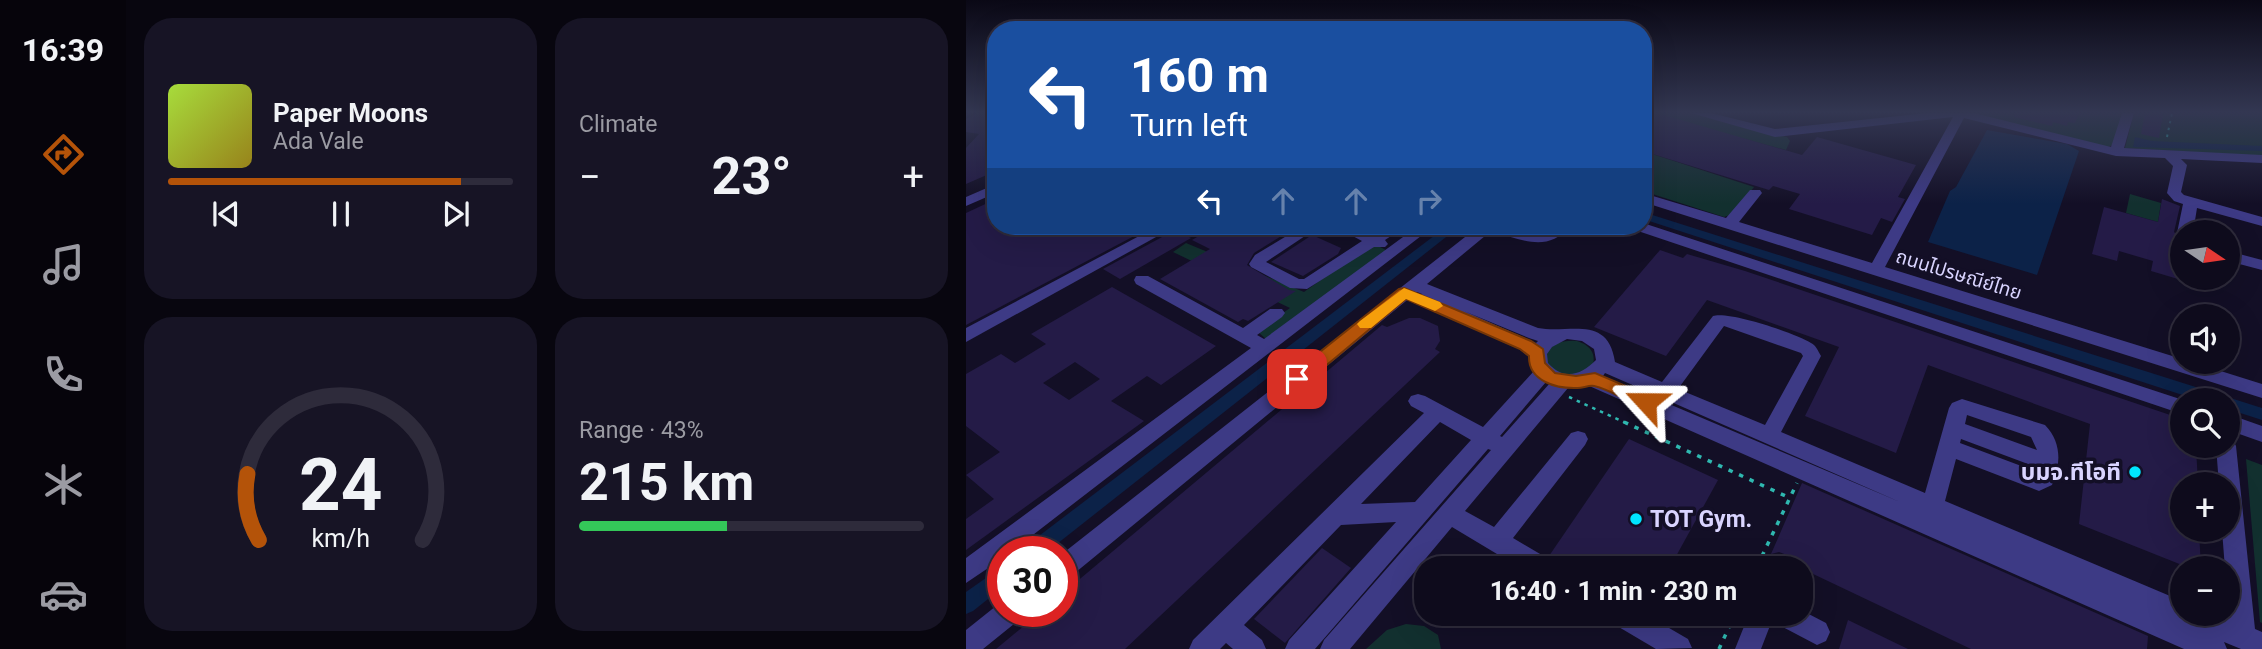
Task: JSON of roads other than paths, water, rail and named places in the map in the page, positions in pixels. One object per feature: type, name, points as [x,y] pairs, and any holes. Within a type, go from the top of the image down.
[{"type":"street","points":[[1876,270],[1945,143]]},
{"type":"street","points":[[2081,143],[2116,152],[2262,159]]},
{"type":"street","points":[[2116,152],[2119,143]]},
{"type":"street","points":[[2169,155],[2180,165],[2175,196],[2262,222]]},
{"type":"street","points":[[966,202],[987,192]]},
{"type":"street","points":[[1729,224],[1755,192]]},
{"type":"street","name":"ถนนไปรษณีย์ไทย","points":[[1652,200],[2262,391]]},
{"type":"street","points":[[2188,220],[2191,202]]},
{"type":"street","points":[[1652,231],[2170,403]]},
{"type":"street","points":[[966,336],[1152,235]]},
{"type":"street","points":[[1298,235],[1261,258],[1257,264],[1301,285],[1381,235]]},
{"type":"street","points":[[1361,235],[1396,250]]},
{"type":"street","points":[[966,572],[1415,235]]},
{"type":"street","points":[[1078,556],[1477,235]]},
{"type":"street","points":[[1525,235],[1541,239],[1552,235]]},
{"type":"street","points":[[2240,259],[2262,265]]},
{"type":"street","points":[[1142,280],[1266,348]]},
{"type":"street","points":[[1410,289],[1535,334],[1552,337]]},
{"type":"street","points":[[1410,289],[1525,345],[1552,376],[1576,382],[1608,367],[1769,436],[1930,516],[2214,649]]},
{"type":"street","points":[[1243,336],[1276,313]]},
{"type":"street","points":[[1666,391],[1719,320],[1729,320],[1807,348],[1812,356],[1769,436]]},
{"type":"street","points":[[1552,376],[1542,344],[1565,333],[1591,336],[1601,343],[1605,352],[1597,370]]},
{"type":"street","points":[[1597,370],[1930,516],[2170,609]]},
{"type":"street","points":[[1333,649],[1449,513],[1496,443],[1552,376]]},
{"type":"street","points":[[1930,516],[1951,438],[1962,406],[2038,431],[2046,441],[2048,463],[2044,479],[2039,482],[1951,438]]},
{"type":"street","points":[[1202,649],[1336,515],[1428,407],[1496,443]]},
{"type":"street","points":[[2240,426],[2262,434]]},
{"type":"street","points":[[1497,541],[1578,439]]},
{"type":"street","points":[[1298,649],[1423,510],[1496,443]]},
{"type":"street","points":[[2228,458],[2256,644]]},
{"type":"street","points":[[1336,515],[1423,510]]},
{"type":"street","points":[[1449,513],[1522,556]]},
{"type":"street","points":[[1225,626],[1253,649]]},
{"type":"street","points":[[1641,626],[1679,648]]},
{"type":"street","points":[[1748,649],[1757,626]]},
{"type":"street","points":[[1806,626],[1817,632]]},
{"type":"street","points":[[2213,626],[2256,644]]},
{"type":"street","points":[[966,646],[990,627]]},
{"type":"water","points":[[1980,143],[2063,143],[2079,151],[2037,275],[1928,242],[1950,191],[1956,187]]},
{"type":"water","points":[[2134,143],[2202,143],[2262,146],[2262,151],[2133,147]]},
{"type":"waterway","points":[[1652,218],[2180,388]]},
{"type":"waterway","points":[[1053,536],[1442,235]]},
{"type":"waterway","points":[[2240,407],[2262,414]]},
{"type":"waterway","points":[[966,604],[987,588]]},
{"type":"place","name":"บมจ.ทีโอที","points":[[2135,472]]},
{"type":"place","name":"TOT Gym.","points":[[1636,519]]}]
